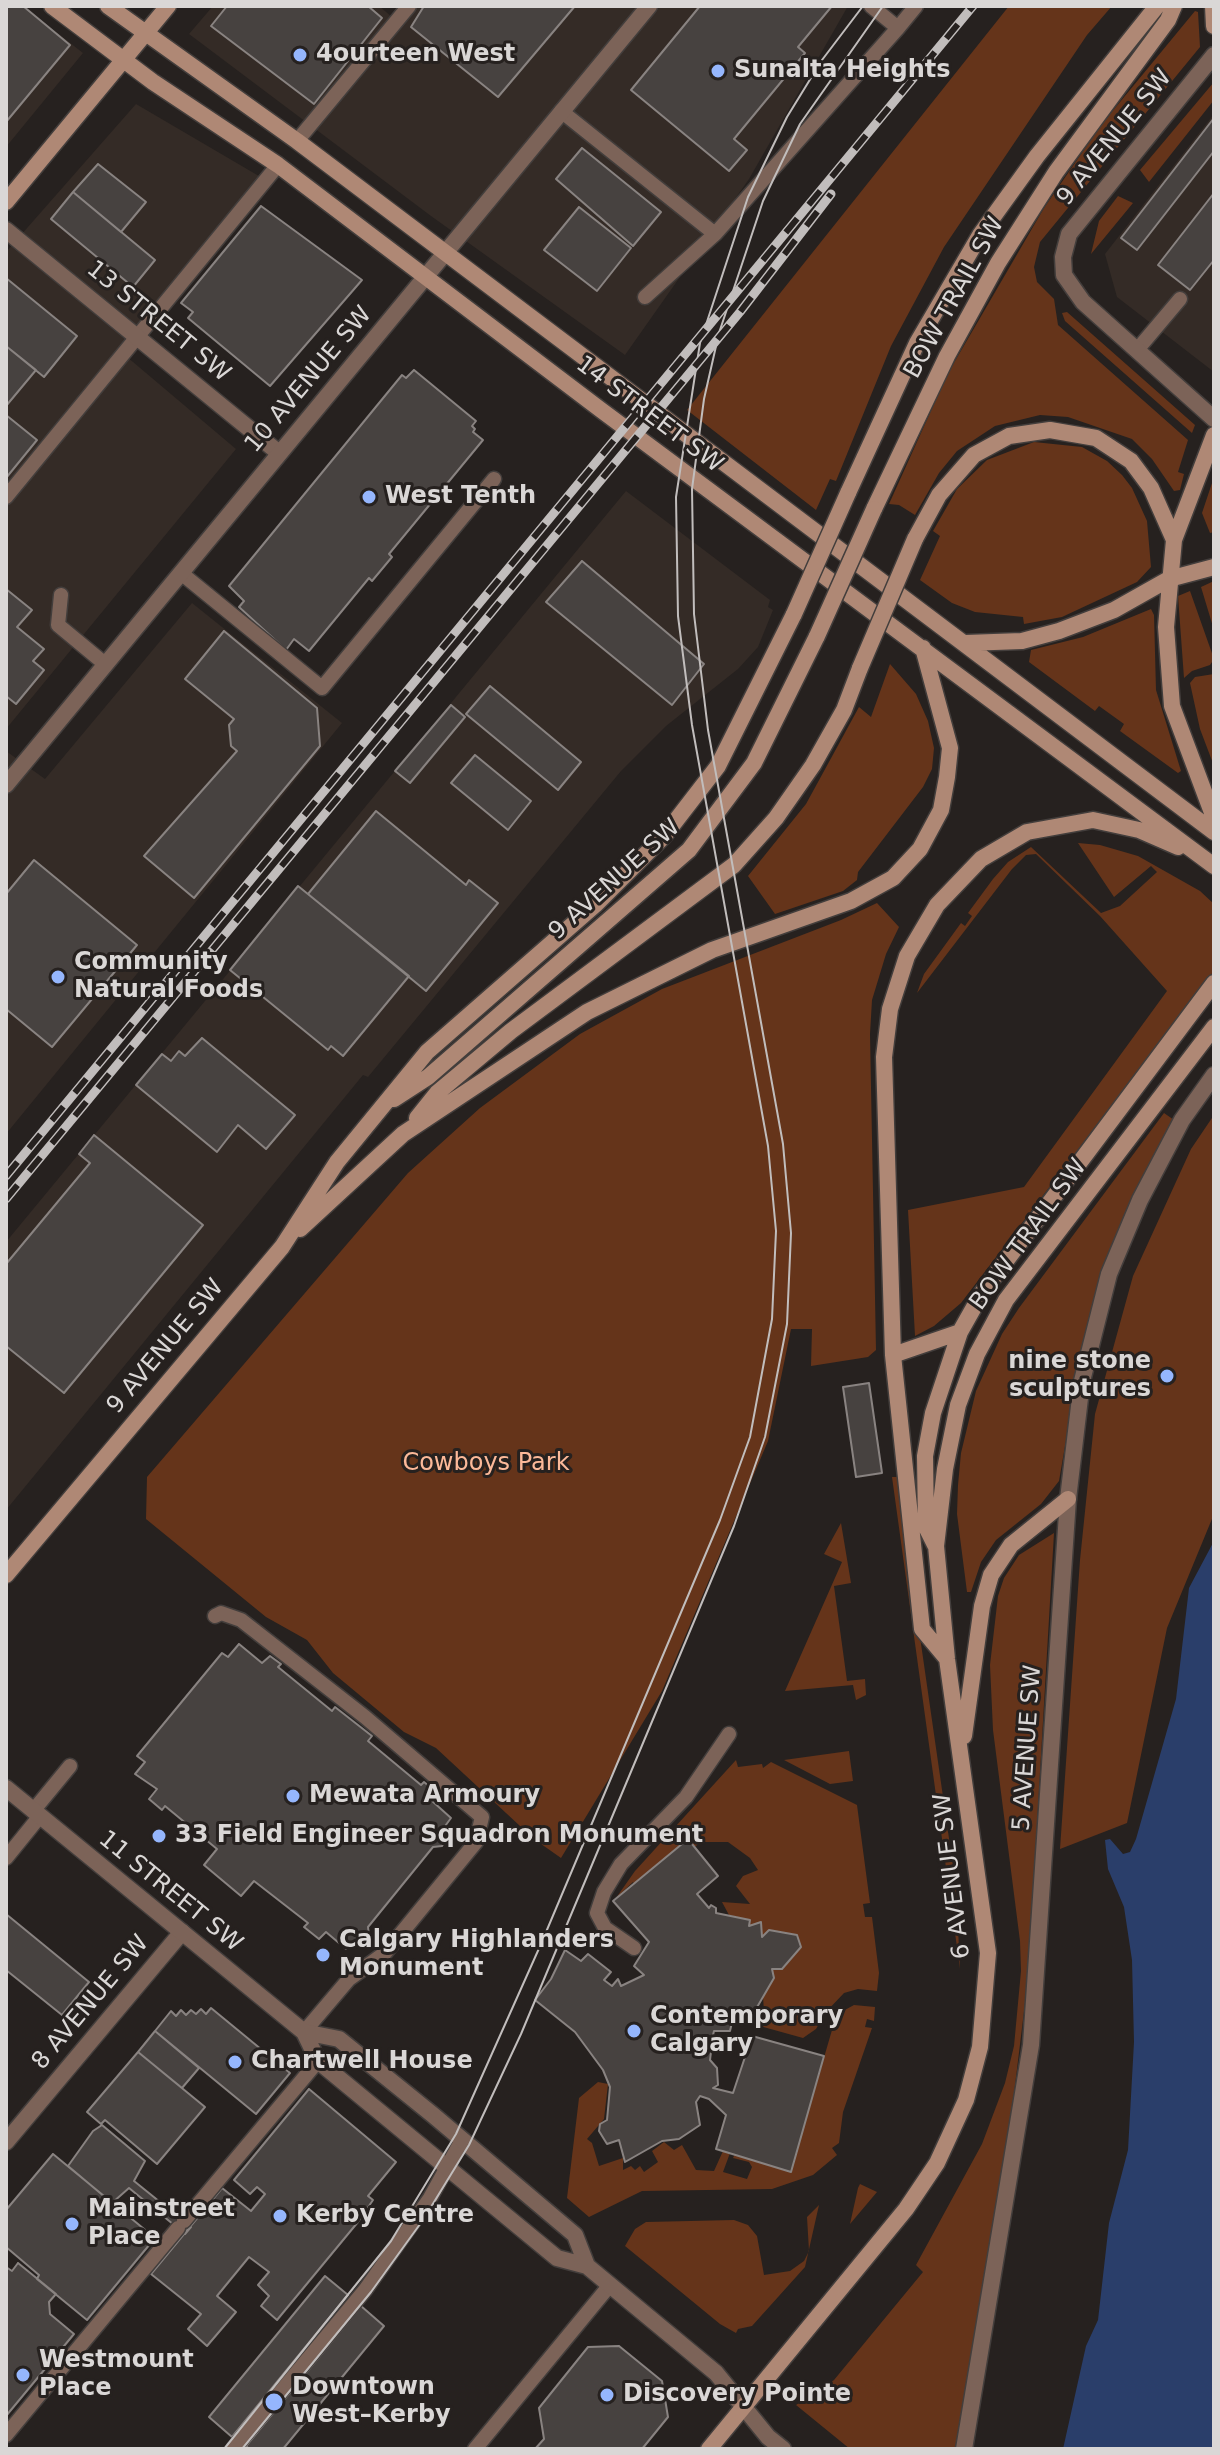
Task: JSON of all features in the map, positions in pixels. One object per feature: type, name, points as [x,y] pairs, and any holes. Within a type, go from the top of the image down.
[{"type":"main road","name":"14 STREET SW","points":[[52,6],[278,165],[601,410],[1210,863]]},
{"type":"main road","name":"14 STREET SW","points":[[108,6],[297,141],[1214,832]]},
{"type":"main road","points":[[6,202],[168,6]]},
{"type":"main road","name":"BOW TRAIL SW","points":[[794,614],[917,343],[980,235],[1046,143],[1157,6]]},
{"type":"main road","name":"BOW TRAIL SW","points":[[817,636],[947,356],[998,263],[1056,172],[1168,20],[1174,6]]},
{"type":"main road","points":[[1213,6],[1214,26]]},
{"type":"main road","points":[[282,1247],[403,1134],[437,1093],[511,1031],[734,865],[776,818],[813,765],[844,710],[915,539],[939,495],[974,455],[1009,436],[1050,430],[1096,438],[1131,461],[1151,488],[1174,540]]},
{"type":"main road","points":[[1214,435],[1174,540],[1166,627],[1172,706],[1214,818]]},
{"type":"main road","points":[[966,643],[1022,641],[1059,631],[1114,610],[1169,579],[1214,567]]},
{"type":"main road","name":"9 AVENUE SW","points":[[6,1575],[282,1247],[337,1162],[427,1052],[595,905],[664,836],[718,766],[794,614]]},
{"type":"main road","name":"9 AVENUE SW","points":[[383,1106],[428,1077],[689,850],[754,763],[817,636]]},
{"type":"main road","points":[[403,1134],[587,1012],[712,950],[851,901],[893,878],[920,849],[941,810],[947,777],[950,748],[923,648]]},
{"type":"main road","points":[[947,1659],[922,1629],[893,1355],[884,1057],[890,1009],[907,956],[937,905],[981,859],[1027,832],[1093,820],[1139,830],[1210,863]]},
{"type":"main road","points":[[936,1546],[926,1527],[925,1456],[933,1413],[960,1332],[982,1293],[1214,983]]},
{"type":"main road","name":"BOW TRAIL SW","points":[[936,1546],[945,1469],[958,1405],[977,1354],[1006,1300],[1214,1027]]},
{"type":"main road","points":[[893,1355],[960,1332]]},
{"type":"main road","points":[[962,1753],[982,1606],[991,1575],[1011,1545],[1068,1499]]},
{"type":"main road","name":"6 AVENUE SW","points":[[709,2449],[906,2209],[937,2163],[966,2100],[980,2047],[988,1953],[947,1659],[936,1546]]},
{"type":"street","name":"10 AVENUE SW","points":[[6,785],[649,6]]},
{"type":"street","name":"9 AVENUE SW","points":[[1137,350],[1071,288],[1064,275],[1063,257],[1069,234],[1214,55]]},
{"type":"street","name":"13 STREET SW","points":[[6,230],[279,453]]},
{"type":"street","points":[[1137,350],[1214,419]]},
{"type":"street","name":"5 AVENUE SW","points":[[964,2449],[1031,2045],[1068,1499],[1082,1381],[1109,1274],[1140,1200],[1175,1133],[1214,1075]]},
{"type":"street","name":"11 STREET SW","points":[[6,1788],[304,2032],[318,2061],[557,2258],[587,2266],[716,2373],[768,2437],[783,2449]]},
{"type":"street","name":"8 AVENUE SW","points":[[6,2142],[182,1932]]},
{"type":"street","name":"11 STREET SW","points":[[304,2032],[339,2039],[462,2140],[575,2235],[587,2266]]},
{"type":"lane","points":[[297,141],[409,6]]},
{"type":"lane","points":[[871,6],[898,28]]},
{"type":"lane","points":[[645,297],[715,234],[916,6]]},
{"type":"lane","points":[[561,111],[715,234]]},
{"type":"lane","points":[[6,497],[278,165]]},
{"type":"lane","points":[[1137,350],[1180,299]]},
{"type":"lane","points":[[181,573],[322,688],[494,479]]},
{"type":"lane","points":[[61,595],[58,625],[105,664]]},
{"type":"lane","points":[[215,1616],[221,1613],[241,1620],[365,1717],[482,1817],[476,1842],[385,1953],[349,1979],[304,2032]]},
{"type":"lane","points":[[634,1948],[605,1928],[597,1913],[604,1892],[621,1864],[686,1797],[729,1734]]},
{"type":"lane","points":[[6,1858],[70,1766]]},
{"type":"lane","points":[[6,2435],[318,2061]]},
{"type":"lane","points":[[233,2449],[365,2290],[462,2140]]},
{"type":"lane","points":[[475,2449],[610,2285]]},
{"type":"shaded area","points":[[6,6],[23,6],[83,53],[6,147]]},
{"type":"shaded area","points":[[213,6],[379,6],[392,17],[402,6],[848,6],[749,179],[625,355],[431,216],[189,34]]},
{"type":"shaded area","points":[[136,104],[264,179],[120,351],[236,449],[6,729],[6,252]]},
{"type":"shaded area","points":[[1214,114],[1214,372],[1117,297],[1105,254]]},
{"type":"shaded area","points":[[626,491],[770,600],[768,607],[773,610],[758,647],[738,669],[666,726],[621,771],[368,1077],[363,1075],[6,1510],[6,1242]]},
{"type":"shaded area","points":[[192,603],[342,723],[6,1134],[6,751],[45,779]]},
{"type":"green space","points":[[1009,6],[1112,6],[1087,35],[944,247],[891,346],[836,481],[830,479],[816,510],[687,410]]},
{"type":"green space","points":[[1195,11],[1198,12],[1200,47],[1040,242],[1034,267],[1037,282],[1054,299],[1058,325],[1188,440],[1178,472],[1184,474],[1180,490],[1174,491],[1152,459],[1132,439],[1068,417],[1040,415],[995,426],[957,451],[939,473],[915,515],[899,505],[889,504],[948,373],[1044,208],[1101,125]]},
{"type":"green space","points":[[1214,82],[1214,100],[1149,182],[1140,170]]},
{"type":"green space","points":[[1118,196],[1133,203],[1091,254],[1099,221]]},
{"type":"green space","points":[[1067,312],[1195,425],[1192,433],[1065,321],[1062,313]]},
{"type":"green space","points":[[1034,442],[1082,447],[1107,461],[1122,475],[1132,488],[1147,521],[1151,567],[1137,582],[1062,617],[1024,624],[1023,617],[975,612],[952,603],[920,580],[940,536],[933,531],[957,489],[987,460]]},
{"type":"green space","points":[[1214,477],[1214,532],[1210,533],[1202,513]]},
{"type":"green space","points":[[1214,581],[1214,630],[1201,587]]},
{"type":"green space","points":[[1190,591],[1214,659],[1210,665],[1192,671],[1184,678],[1178,596]]},
{"type":"green space","points":[[1151,609],[1154,615],[1156,690],[1181,771],[1178,773],[1120,731],[1124,724],[1099,706],[1095,711],[1029,662],[1031,650],[1083,637]]},
{"type":"green space","points":[[890,664],[916,694],[928,721],[934,748],[932,769],[923,787],[858,872],[857,880],[843,891],[775,914],[748,876],[806,804],[859,707],[871,717]]},
{"type":"green space","points":[[1214,674],[1214,766],[1200,729],[1190,683],[1195,677]]},
{"type":"green space","points":[[1078,843],[1100,845],[1138,856],[1200,891],[1214,904],[1214,971],[961,1303],[934,1326],[915,1336],[908,1210],[1024,1187],[1167,991],[1100,916],[1036,854],[1026,855],[1012,869],[917,993],[924,974],[961,923],[965,926],[972,916],[968,913],[993,879],[1008,862],[1031,847],[1101,913],[1120,906],[1157,872],[1151,866],[1114,897]]},
{"type":"green space","name":"Cowboys Park","points":[[877,903],[899,927],[886,954],[872,1000],[870,1034],[876,1350],[868,1357],[811,1366],[812,1329],[791,1329],[768,1441],[662,1691],[561,1858],[534,1839],[436,1748],[404,1732],[333,1673],[307,1640],[266,1617],[146,1519],[147,1477],[408,1173],[480,1108],[580,1034],[662,989],[841,920]]},
{"type":"green space","points":[[1164,1113],[1174,1120],[1080,1359],[1059,1481],[1041,1504],[996,1540],[981,1562],[971,1592],[967,1592],[957,1514],[958,1485],[961,1453],[976,1391],[1002,1334],[1019,1308]]},
{"type":"green space","points":[[1214,1115],[1214,1514],[1167,1628],[1127,1823],[1060,1849],[1080,1560],[1095,1414],[1133,1276],[1191,1149]]},
{"type":"green space","points":[[892,1477],[897,1477],[956,1887],[960,1969]]},
{"type":"green space","points":[[841,1523],[851,1583],[834,1586],[847,1681],[865,1679],[866,1695],[856,1700],[853,1685],[785,1691],[842,1562],[824,1554]]},
{"type":"green space","points":[[1054,1533],[1028,1978],[1010,2127],[955,2449],[850,2449],[796,2405],[834,2380],[923,2272],[916,2265],[982,2144],[1005,2083],[1014,2046],[1021,1971],[1020,1941],[993,1730],[990,1665],[998,1596],[1004,1578],[1019,1555]]},
{"type":"green space","points":[[849,1751],[853,1781],[830,1784],[784,1760]]},
{"type":"green space","points":[[736,1760],[738,1767],[762,1764],[763,1768],[771,1762],[857,1805],[870,1903],[863,1904],[865,1917],[872,1917],[879,1973],[877,1991],[858,1989],[844,1993],[826,2012],[816,2029],[803,2038],[749,2023],[749,2016],[764,2012],[763,1996],[774,1978],[772,1969],[783,1969],[801,1947],[797,1935],[769,1930],[762,1937],[761,1922],[749,1926],[750,1920],[729,1915],[722,1902],[750,1904],[736,1886],[743,1876],[758,1870],[750,1858],[728,1842],[702,1842],[635,1885],[633,1882],[616,1898],[635,1871]]},
{"type":"green space","points":[[854,2005],[875,2007],[874,2021],[867,2019],[865,2027],[872,2028],[843,2112],[839,2143],[832,2148],[837,2155],[813,2175],[772,2189],[642,2191],[589,2217],[567,2198],[579,2098],[598,2082],[608,2084],[604,2119],[587,2139],[592,2143],[599,2166],[623,2158],[623,2170],[631,2166],[635,2170],[640,2166],[644,2172],[658,2162],[652,2151],[664,2142],[674,2150],[682,2145],[696,2170],[714,2171],[723,2151],[730,2153],[723,2172],[747,2179],[752,2167],[749,2162],[733,2158],[735,2154],[791,2171],[832,2030],[843,2011]]},
{"type":"green space","points":[[860,2184],[877,2192],[850,2224],[858,2188]]},
{"type":"green space","points":[[819,2205],[809,2250],[807,2217]]},
{"type":"green space","points":[[734,2220],[748,2225],[757,2236],[764,2275],[790,2271],[804,2261],[808,2252],[805,2267],[752,2326],[738,2329],[736,2333],[720,2324],[625,2246],[635,2229],[646,2222]]},
{"type":"water","points":[[1214,1541],[1214,2449],[1063,2449],[1086,2346],[1098,2320],[1109,2223],[1128,2150],[1134,2042],[1132,1960],[1124,1907],[1108,1869],[1105,1840],[1110,1839],[1123,1854],[1130,1852],[1136,1839],[1176,1699],[1189,1588]]},
{"type":"building","points":[[6,6],[23,6],[70,45],[6,122]]},
{"type":"building","name":"4ourteen West","points":[[227,6],[368,6],[382,18],[314,104],[211,26]]},
{"type":"building","points":[[424,6],[575,6],[498,97],[411,27]]},
{"type":"building","name":"Sunalta Heights","points":[[700,6],[832,6],[798,47],[805,53],[734,139],[747,150],[729,171],[631,90]]},
{"type":"building","points":[[1214,118],[1214,151],[1137,250],[1121,238]]},
{"type":"building","points":[[582,148],[661,212],[633,246],[556,179]]},
{"type":"building","points":[[98,164],[146,202],[121,232],[73,192]]},
{"type":"building","points":[[73,192],[155,260],[133,287],[51,219]]},
{"type":"building","points":[[1214,193],[1214,260],[1190,290],[1158,265]]},
{"type":"building","points":[[261,206],[362,280],[270,386],[188,318],[193,312],[181,303]]},
{"type":"building","points":[[579,207],[631,248],[597,291],[544,250]]},
{"type":"building","points":[[6,278],[77,336],[44,377],[6,346]]},
{"type":"building","points":[[6,346],[36,370],[6,406]]},
{"type":"building","name":"West Tenth","points":[[414,370],[476,421],[472,426],[475,429],[473,432],[483,440],[389,554],[392,557],[372,581],[369,578],[309,651],[294,639],[286,650],[239,607],[244,601],[229,586],[402,375],[406,378]]},
{"type":"building","points":[[6,415],[37,440],[6,478]]},
{"type":"building","points":[[582,561],[704,664],[672,705],[546,602]]},
{"type":"building","points":[[6,589],[32,610],[17,627],[44,649],[33,661],[44,670],[16,704],[6,696]]},
{"type":"building","points":[[224,631],[317,708],[320,746],[194,898],[144,856],[237,751],[231,746],[229,725],[234,719],[185,679]]},
{"type":"building","points":[[490,686],[581,762],[558,790],[466,714]]},
{"type":"building","points":[[451,705],[465,717],[410,783],[395,771]]},
{"type":"building","points":[[475,755],[531,801],[508,830],[451,783]]},
{"type":"building","points":[[376,811],[466,885],[469,880],[498,903],[426,991],[308,894]]},
{"type":"building","name":"Community Natural Foods","points":[[34,860],[137,945],[52,1047],[6,1009],[6,894]]},
{"type":"building","points":[[298,886],[409,976],[343,1056],[331,1046],[328,1050],[230,970]]},
{"type":"building","points":[[202,1038],[295,1115],[266,1149],[238,1125],[217,1152],[136,1085],[162,1054],[171,1061],[179,1051],[185,1056]]},
{"type":"building","points":[[94,1135],[203,1225],[64,1393],[6,1346],[6,1264],[90,1163],[79,1154]]},
{"type":"building","points":[[869,1383],[882,1473],[856,1477],[843,1387]]},
{"type":"building","name":"Mewata Armoury","points":[[239,1644],[262,1663],[270,1656],[281,1664],[278,1667],[332,1711],[335,1707],[372,1736],[368,1741],[421,1785],[424,1782],[437,1793],[431,1800],[451,1818],[440,1833],[445,1840],[442,1846],[433,1847],[368,1927],[369,1936],[360,1942],[353,1941],[346,1949],[326,1932],[319,1939],[304,1927],[308,1923],[254,1881],[241,1896],[204,1865],[217,1849],[165,1806],[162,1810],[149,1799],[157,1789],[135,1774],[145,1762],[137,1756],[222,1653],[228,1657]]},
{"type":"building","points":[[688,1839],[718,1876],[697,1894],[709,1908],[711,1905],[716,1908],[716,1913],[750,1920],[749,1926],[761,1922],[762,1937],[769,1930],[797,1935],[801,1947],[782,1969],[772,1969],[774,1978],[756,2009],[733,2018],[730,2031],[714,2031],[713,2035],[728,2040],[718,2052],[711,2052],[710,2060],[717,2068],[718,2085],[713,2088],[733,2093],[752,2036],[824,2056],[791,2172],[716,2149],[726,2115],[709,2099],[700,2096],[696,2102],[700,2125],[679,2139],[662,2141],[625,2162],[619,2140],[607,2144],[599,2131],[600,2124],[607,2120],[610,2087],[603,2070],[575,2032],[535,2000],[551,1979],[565,1950],[581,1961],[588,1954],[611,1972],[604,1980],[612,1986],[618,1979],[621,1986],[644,1975],[634,1966],[649,1942],[613,1901]]},
{"type":"building","points":[[6,1914],[89,1982],[62,2015],[6,1970]]},
{"type":"building","name":"Chartwell House","points":[[211,2008],[290,2073],[256,2114],[155,2031],[171,2011],[176,2016],[181,2010],[186,2015],[191,2010],[196,2014],[201,2009],[206,2014]]},
{"type":"building","points":[[155,2031],[199,2068],[182,2088],[138,2052]]},
{"type":"building","points":[[138,2052],[205,2107],[157,2164],[105,2120],[101,2124],[87,2112]]},
{"type":"building","name":"Kerby Centre","points":[[309,2089],[396,2162],[368,2196],[373,2200],[358,2222],[277,2320],[261,2306],[269,2296],[258,2285],[269,2272],[249,2257],[217,2296],[236,2312],[207,2346],[188,2329],[201,2314],[151,2274],[222,2188],[251,2211],[265,2194],[257,2187],[250,2194],[234,2180]]},
{"type":"building","points":[[102,2125],[145,2161],[134,2181],[191,2227],[185,2234],[129,2188],[112,2203],[68,2166],[93,2131]]},
{"type":"building","name":"Mainstreet Place","points":[[53,2154],[155,2238],[87,2320],[37,2279],[39,2275],[6,2247],[6,2210]]},
{"type":"building","name":"Westmount Place","points":[[18,2263],[56,2294],[49,2302],[50,2314],[74,2334],[6,2416],[6,2267],[12,2271]]},
{"type":"building","points":[[325,2276],[348,2295],[232,2437],[209,2417]]},
{"type":"building","points":[[361,2306],[384,2326],[283,2449],[249,2449],[246,2446]]},
{"type":"building","name":"Discovery Pointe","points":[[619,2346],[662,2381],[668,2417],[642,2449],[535,2449],[544,2439],[539,2408],[588,2347]]},
{"type":"tram line","points":[[224,2449],[391,2241],[456,2134],[541,1944],[720,1520],[750,1437],[772,1319],[776,1231],[768,1146],[692,725],[678,616],[676,497],[700,343],[748,197],[787,117],[822,60],[863,6]]},
{"type":"tram line","points":[[242,2449],[371,2292],[423,2220],[469,2145],[521,2034],[734,1526],[765,1437],[787,1324],[791,1233],[783,1144],[708,730],[694,614],[692,489],[704,399],[719,333],[763,201],[800,124],[883,6]]},
{"type":"railway","points":[[6,1176],[973,6]]},
{"type":"railway","points":[[6,1199],[740,312],[831,194]]},
{"type":"place","name":"4ourteen West","points":[[300,55]]},
{"type":"place","name":"Sunalta Heights","points":[[718,71]]},
{"type":"place","name":"West Tenth","points":[[369,497]]},
{"type":"place","name":"Community Natural Foods","points":[[58,977]]},
{"type":"place","name":"nine stone sculptures","points":[[1167,1376]]},
{"type":"place","name":"Mewata Armoury","points":[[293,1796]]},
{"type":"place","name":"33 Field Engineer Squadron Monument","points":[[159,1836]]},
{"type":"place","name":"Calgary Highlanders Monument","points":[[323,1955]]},
{"type":"place","name":"Contemporary Calgary","points":[[634,2031]]},
{"type":"place","name":"Chartwell House","points":[[235,2062]]},
{"type":"place","name":"Kerby Centre","points":[[280,2216]]},
{"type":"place","name":"Mainstreet Place","points":[[72,2224]]},
{"type":"place","name":"Westmount Place","points":[[23,2375]]},
{"type":"place","name":"Discovery Pointe","points":[[607,2395]]},
{"type":"place","name":"Downtown West–Kerby","points":[[274,2402]]}]
